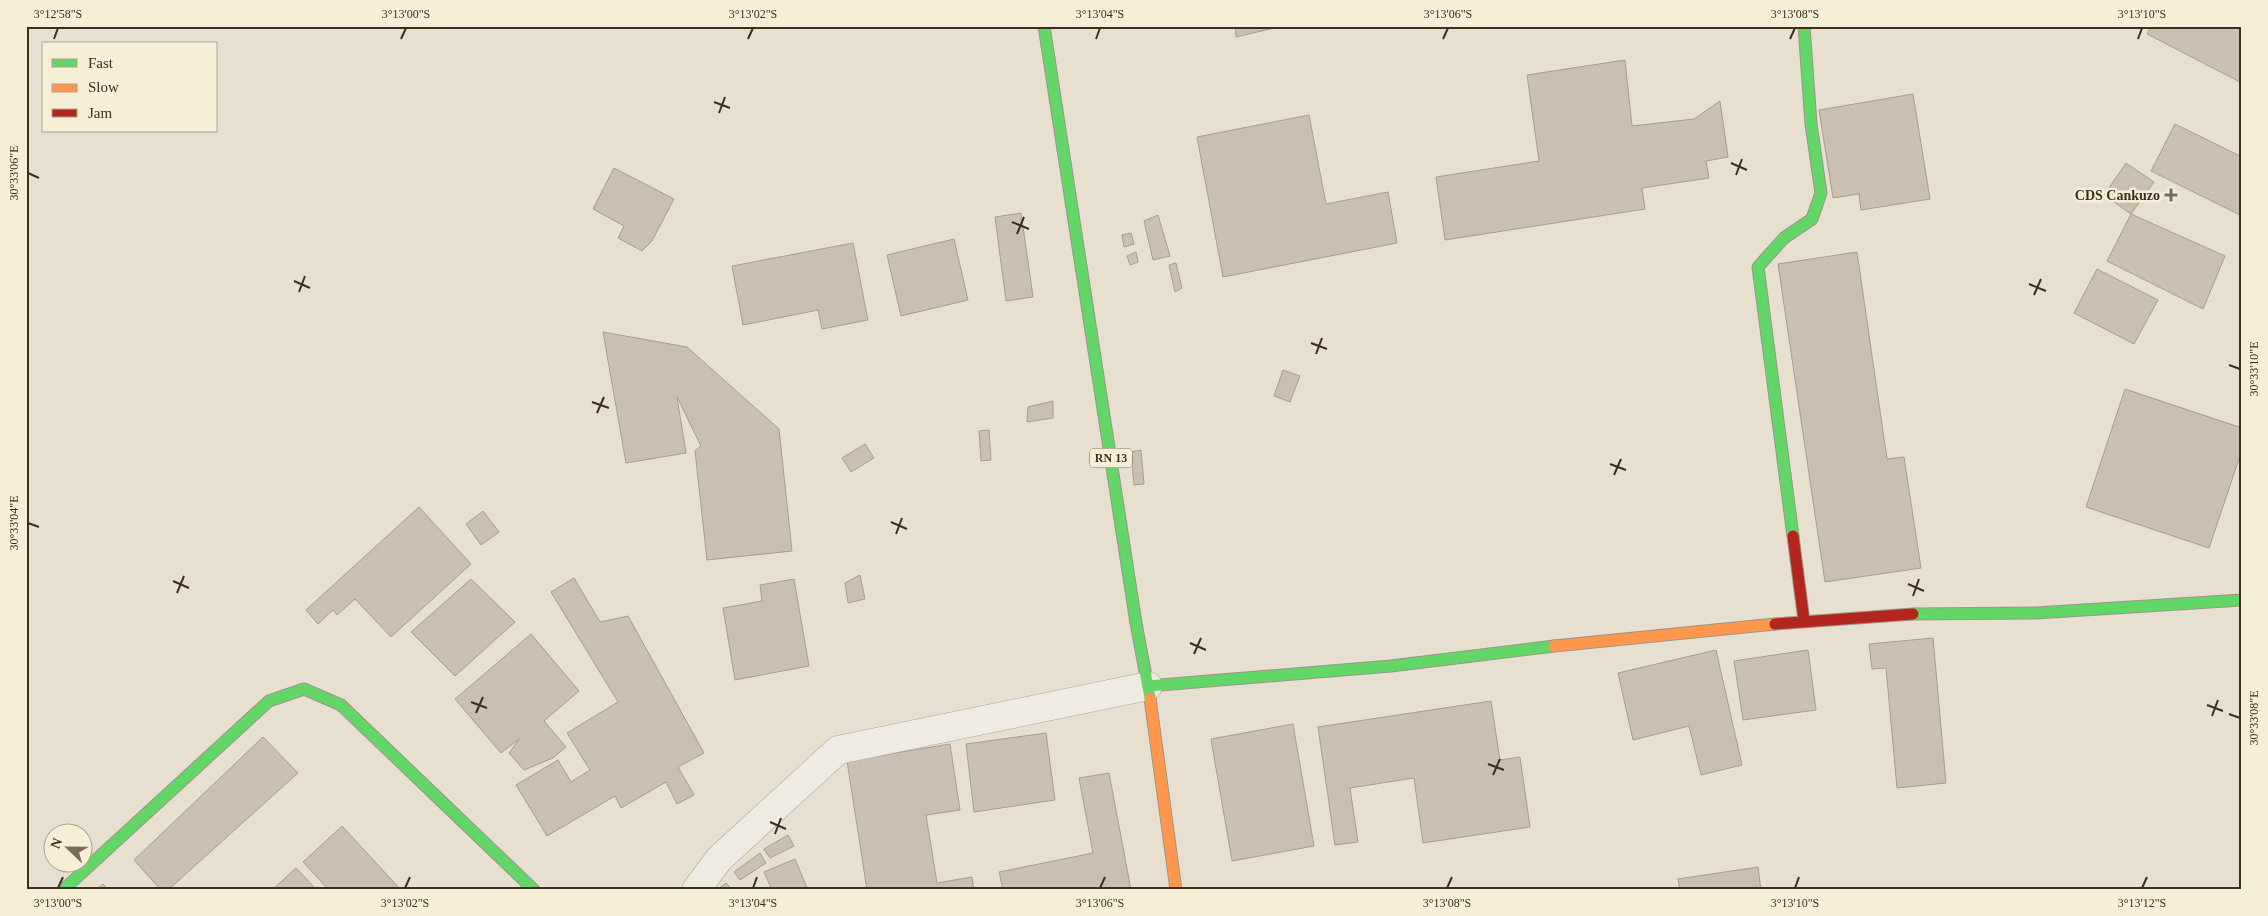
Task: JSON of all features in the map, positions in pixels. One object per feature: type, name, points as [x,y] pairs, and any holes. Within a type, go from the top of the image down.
[{"type":"main road","name":"RN 13","points":[[1044,26],[1136,623],[1148,686],[1176,890]]},
{"type":"main road","points":[[1804,26],[1811,124],[1821,193],[1812,219],[1784,238],[1758,267],[1804,621]]},
{"type":"main road","points":[[1148,686],[1391,666],[1554,646],[1804,621],[1915,614],[2036,613],[2242,600]]},
{"type":"main road","points":[[63,890],[269,701],[304,689],[342,706],[534,890]]},
{"type":"street","points":[[696,890],[719,859],[838,750],[1148,686]]},
{"type":"building","points":[[1235,26],[1283,26],[1236,37]]},
{"type":"building","points":[[2151,26],[2242,26],[2242,83],[2147,34]]},
{"type":"building","points":[[1625,60],[1632,126],[1694,119],[1720,101],[1728,157],[1706,161],[1709,178],[1642,188],[1645,209],[1445,240],[1436,177],[1539,161],[1527,75]]},
{"type":"building","points":[[1913,94],[1930,199],[1861,210],[1859,194],[1833,198],[1819,110]]},
{"type":"building","points":[[1309,115],[1326,204],[1388,192],[1397,243],[1223,277],[1197,137]]},
{"type":"building","points":[[2175,124],[2242,157],[2242,216],[2151,171]]},
{"type":"building","points":[[2126,163],[2154,182],[2131,214],[2104,195]]},
{"type":"building","points":[[614,168],[674,199],[652,241],[642,251],[618,238],[624,226],[593,209]]},
{"type":"building","points":[[1021,213],[1033,297],[1006,301],[995,217]]},
{"type":"building","points":[[2131,214],[2225,256],[2203,309],[2107,261]]},
{"type":"building","points":[[1158,215],[1170,256],[1153,260],[1144,221]]},
{"type":"building","points":[[1131,233],[1134,244],[1124,247],[1122,235]]},
{"type":"building","points":[[954,239],[968,300],[901,316],[887,255]]},
{"type":"building","points":[[853,243],[868,320],[822,329],[818,310],[743,325],[732,266]]},
{"type":"building","points":[[1136,252],[1138,262],[1130,265],[1127,256]]},
{"type":"building","points":[[1857,252],[1887,459],[1904,457],[1921,568],[1825,582],[1778,264]]},
{"type":"building","points":[[1176,263],[1182,288],[1175,292],[1169,265]]},
{"type":"building","points":[[2097,269],[2158,300],[2134,344],[2074,313]]},
{"type":"building","points":[[603,332],[687,347],[779,429],[792,551],[707,560],[695,451],[701,446],[677,397],[686,453],[626,463]]},
{"type":"building","points":[[1283,370],[1300,376],[1290,402],[1274,396]]},
{"type":"building","points":[[2125,389],[2242,428],[2242,450],[2209,548],[2086,507]]},
{"type":"building","points":[[1053,401],[1053,418],[1027,422],[1028,407]]},
{"type":"building","points":[[989,430],[991,460],[981,461],[979,431]]},
{"type":"building","points":[[865,444],[874,458],[851,472],[842,458]]},
{"type":"building","points":[[1141,450],[1144,484],[1134,485],[1131,452]]},
{"type":"building","points":[[419,507],[471,564],[391,637],[355,599],[337,615],[333,610],[318,624],[306,610]]},
{"type":"building","points":[[483,511],[499,532],[481,545],[466,524]]},
{"type":"building","points":[[860,575],[865,599],[848,603],[845,583]]},
{"type":"building","points":[[574,578],[600,622],[628,616],[704,753],[678,767],[694,795],[677,804],[666,782],[621,808],[615,796],[547,836],[516,785],[558,760],[571,782],[590,770],[567,733],[618,702],[551,592]]},
{"type":"building","points":[[471,579],[515,622],[455,676],[411,632]]},
{"type":"building","points":[[794,579],[809,666],[735,680],[723,608],[762,601],[760,585]]},
{"type":"building","points":[[531,634],[579,691],[544,721],[566,747],[553,758],[524,770],[509,753],[519,739],[501,753],[455,699]]},
{"type":"building","points":[[1933,638],[1946,783],[1897,788],[1886,668],[1872,669],[1869,644]]},
{"type":"building","points":[[1716,650],[1742,765],[1701,775],[1689,726],[1633,740],[1618,673]]},
{"type":"building","points":[[1808,650],[1816,710],[1743,720],[1734,661]]},
{"type":"building","points":[[1491,701],[1500,760],[1520,757],[1530,827],[1423,843],[1414,778],[1350,788],[1358,842],[1335,845],[1318,727]]},
{"type":"building","points":[[1293,724],[1314,846],[1232,861],[1211,739]]},
{"type":"building","points":[[1046,733],[1055,800],[974,812],[966,744]]},
{"type":"building","points":[[263,737],[298,773],[168,890],[161,890],[134,860]]},
{"type":"building","points":[[950,744],[960,810],[926,815],[937,883],[972,877],[974,890],[867,890],[847,761]]},
{"type":"building","points":[[1109,773],[1131,890],[1003,890],[999,872],[1093,853],[1079,778]]},
{"type":"building","points":[[342,826],[401,890],[329,890],[303,862]]},
{"type":"building","points":[[788,835],[794,846],[770,858],[764,849]]},
{"type":"building","points":[[760,853],[766,863],[740,880],[734,872]]},
{"type":"building","points":[[795,859],[808,890],[772,890],[764,872]]},
{"type":"building","points":[[1758,867],[1761,890],[1680,890],[1678,879]]},
{"type":"building","points":[[296,868],[315,888],[272,890]]},
{"type":"building","points":[[726,883],[733,890],[717,890]]},
{"type":"building","points":[[103,884],[108,890],[96,890]]},
{"type":"traffic: fast","points":[[1044,26],[1136,623],[1150,698]]},
{"type":"traffic: fast","points":[[1793,536],[1758,267],[1784,238],[1812,219],[1821,193],[1811,124],[1804,26]]},
{"type":"traffic: fast","points":[[1913,614],[2036,613],[2242,600]]},
{"type":"traffic: fast","points":[[1148,686],[1391,666],[1554,646]]},
{"type":"traffic: fast","points":[[63,890],[269,701],[304,689],[341,705],[534,890]]},
{"type":"traffic: slow","points":[[1554,646],[1775,624]]},
{"type":"traffic: slow","points":[[1150,698],[1176,890]]},
{"type":"traffic: jam","points":[[1793,536],[1804,621]]},
{"type":"traffic: jam","points":[[1775,624],[1913,614]]},
{"type":"place","name":"CDS Cankuzo","points":[[2171,195]]}]
